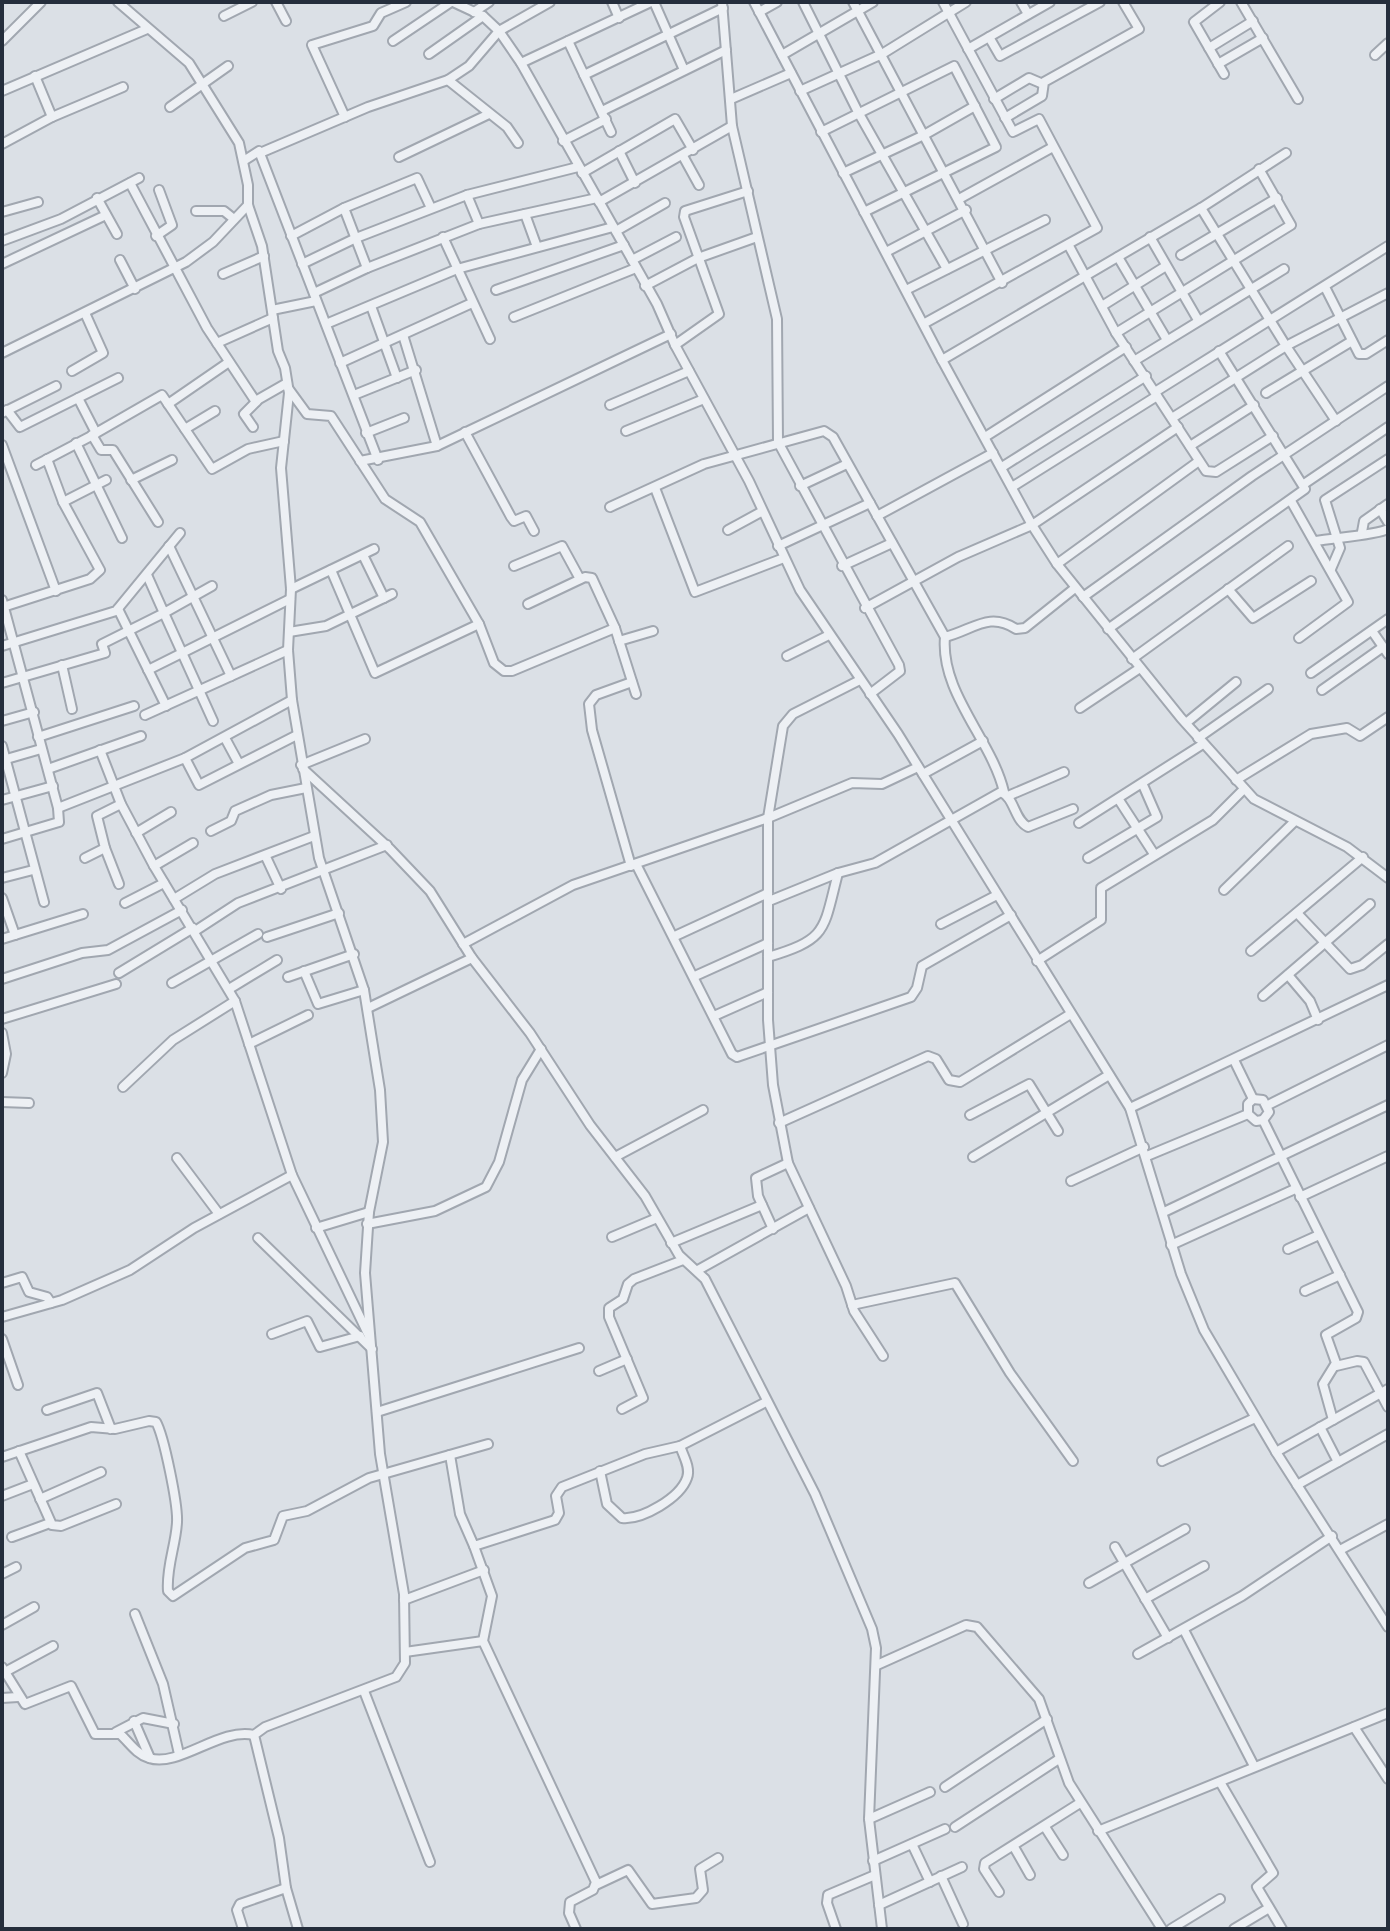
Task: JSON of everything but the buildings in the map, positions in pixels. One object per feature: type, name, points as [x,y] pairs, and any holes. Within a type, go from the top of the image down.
[{"type":"street","points":[[2,41],[41,2]]},
{"type":"street","points":[[116,1732],[150,1758],[179,1754],[235,1735],[254,1735],[265,1727],[364,1691],[403,1671],[405,1652],[404,1600],[383,1474],[365,1273],[367,1224],[380,1160],[383,1123],[368,1008],[354,954],[323,871],[314,836],[292,700],[288,650],[291,594],[282,500],[288,385],[264,256],[248,205],[245,160],[232,127],[176,50],[118,2]]},
{"type":"street","points":[[224,16],[252,2]]},
{"type":"street","points":[[276,2],[286,21]]},
{"type":"street","points":[[345,117],[312,45],[373,26],[381,13],[406,2]]},
{"type":"street","points":[[393,41],[452,2],[478,14],[499,31],[521,63],[624,245],[734,454],[784,558],[829,635],[920,770],[1011,915],[1069,1015],[1130,1108],[1146,1151],[1171,1245],[1204,1330],[1276,1452],[1388,1627]]},
{"type":"street","points":[[429,54],[489,2]]},
{"type":"street","points":[[245,160],[345,117],[448,80],[469,66],[499,31],[550,2]]},
{"type":"street","points":[[612,2],[619,18]]},
{"type":"street","points":[[521,63],[653,2],[684,70]]},
{"type":"street","points":[[754,2],[942,360],[1032,525],[1057,564],[1132,659],[1244,789],[1267,808],[1363,857],[1388,878]]},
{"type":"street","points":[[759,12],[777,2]]},
{"type":"street","points":[[803,2],[858,112],[947,269]]},
{"type":"street","points":[[782,55],[820,33],[856,6],[873,2]]},
{"type":"street","points":[[925,323],[1097,228],[1039,119],[1013,132],[943,2]]},
{"type":"street","points":[[800,91],[882,54],[966,2]]},
{"type":"street","points":[[1021,2],[1028,14]]},
{"type":"street","points":[[968,49],[1050,2]]},
{"type":"street","points":[[989,37],[1000,56],[1100,2]]},
{"type":"street","points":[[1043,84],[1139,29],[1123,2]]},
{"type":"street","points":[[1220,2],[1195,19],[1224,74]]},
{"type":"street","points":[[1241,2],[1298,99]]},
{"type":"street","points":[[584,75],[669,36],[722,5],[732,126],[777,319],[778,442],[820,526],[900,671],[870,694]]},
{"type":"street","points":[[856,6],[1002,283]]},
{"type":"street","points":[[1209,48],[1253,21]]},
{"type":"street","points":[[2,91],[147,29]]},
{"type":"street","points":[[1218,64],[1263,38]]},
{"type":"street","points":[[568,41],[611,132]]},
{"type":"street","points":[[1375,55],[1388,43]]},
{"type":"street","points":[[563,141],[684,70],[726,50]]},
{"type":"street","points":[[170,107],[204,86],[228,66]]},
{"type":"street","points":[[821,132],[954,66],[996,147],[864,212]]},
{"type":"street","points":[[731,99],[791,73]]},
{"type":"street","points":[[35,76],[52,117]]},
{"type":"street","points":[[994,99],[1029,78],[1043,84]]},
{"type":"street","points":[[448,80],[507,127],[518,143]]},
{"type":"street","points":[[1005,118],[1042,96],[1043,84]]},
{"type":"street","points":[[2,144],[52,117],[123,87]]},
{"type":"street","points":[[843,173],[924,135],[975,106]]},
{"type":"street","points":[[399,157],[489,114]]},
{"type":"street","points":[[302,264],[356,238],[467,195],[580,170],[675,119],[693,150]]},
{"type":"street","points":[[217,343],[273,314],[315,297],[367,268],[443,237],[479,224],[598,200],[635,183],[732,126]]},
{"type":"street","points":[[959,199],[1053,147]]},
{"type":"street","points":[[619,151],[635,183]]},
{"type":"street","points":[[260,153],[378,460]]},
{"type":"street","points":[[942,360],[1201,208],[1286,153]]},
{"type":"street","points":[[683,156],[699,185]]},
{"type":"street","points":[[1116,333],[1291,225],[1259,169]]},
{"type":"street","points":[[291,236],[344,208],[417,178],[431,208]]},
{"type":"street","points":[[2,241],[61,219],[134,180],[173,269],[256,402]]},
{"type":"street","points":[[156,236],[172,225],[159,190]]},
{"type":"street","points":[[675,345],[719,316],[685,211],[748,191]]},
{"type":"street","points":[[467,195],[479,224]]},
{"type":"street","points":[[97,198],[117,234]]},
{"type":"street","points":[[1181,255],[1277,198]]},
{"type":"street","points":[[2,212],[38,202]]},
{"type":"street","points":[[326,324],[457,269],[614,229],[665,203]]},
{"type":"street","points":[[2,353],[173,269],[213,242],[248,205]]},
{"type":"street","points":[[344,208],[367,268]]},
{"type":"street","points":[[1201,208],[1336,421]]},
{"type":"street","points":[[886,252],[966,210]]},
{"type":"street","points":[[196,211],[224,211],[234,219]]},
{"type":"street","points":[[525,214],[537,247]]},
{"type":"street","points":[[2,264],[106,215]]},
{"type":"street","points":[[906,290],[1045,220]]},
{"type":"street","points":[[443,237],[490,339]]},
{"type":"street","points":[[514,317],[634,264],[676,237]]},
{"type":"street","points":[[645,286],[698,258],[757,237]]},
{"type":"street","points":[[1150,237],[1198,320]]},
{"type":"street","points":[[496,290],[624,245]]},
{"type":"street","points":[[1069,246],[1116,333],[1199,461],[1212,473],[1273,436]]},
{"type":"street","points":[[1012,487],[1269,318],[1325,287],[1388,246]]},
{"type":"street","points":[[223,274],[264,256]]},
{"type":"street","points":[[1118,257],[1167,340]]},
{"type":"street","points":[[120,260],[135,289]]},
{"type":"street","points":[[1102,306],[1166,266]]},
{"type":"street","points":[[1134,361],[1284,269]]},
{"type":"street","points":[[1325,287],[1362,355],[1388,340]]},
{"type":"street","points":[[1172,418],[1286,346],[1388,293]]},
{"type":"street","points":[[340,363],[472,303]]},
{"type":"street","points":[[371,306],[397,378]]},
{"type":"street","points":[[72,371],[103,353],[85,313]]},
{"type":"street","points":[[360,461],[378,460],[437,446],[671,334]]},
{"type":"street","points":[[403,335],[437,446]]},
{"type":"street","points":[[1266,393],[1352,341]]},
{"type":"street","points":[[985,437],[1126,347]]},
{"type":"street","points":[[1108,629],[1303,491],[1304,484],[1219,351]]},
{"type":"street","points":[[168,404],[229,362]]},
{"type":"street","points":[[354,395],[416,370]]},
{"type":"street","points":[[610,405],[689,371]]},
{"type":"street","points":[[1002,467],[1146,376]]},
{"type":"street","points":[[56,386],[5,412],[20,427],[118,378]]},
{"type":"street","points":[[253,427],[244,414],[256,402],[288,385]]},
{"type":"street","points":[[288,385],[307,414],[331,416],[385,499],[420,522],[479,624],[490,657],[504,671],[521,668],[615,628]]},
{"type":"street","points":[[1083,597],[1285,454],[1388,386]]},
{"type":"street","points":[[36,465],[162,395],[212,469],[248,449],[284,441]]},
{"type":"street","points":[[78,398],[101,450],[113,450],[158,522]]},
{"type":"street","points":[[626,431],[704,399]]},
{"type":"street","points":[[1190,446],[1254,405]]},
{"type":"street","points":[[185,429],[215,411]]},
{"type":"street","points":[[366,433],[404,418]]},
{"type":"street","points":[[865,608],[913,581],[1032,525],[1178,427]]},
{"type":"street","points":[[1304,484],[1388,427]]},
{"type":"street","points":[[610,507],[734,454],[824,431],[833,437],[945,637],[945,660],[950,676],[1021,823],[1028,827],[1073,809]]},
{"type":"street","points":[[465,432],[511,517],[514,521],[526,516],[534,531]]},
{"type":"street","points":[[76,443],[122,538]]},
{"type":"street","points":[[2,445],[56,591]]},
{"type":"street","points":[[877,516],[993,453]]},
{"type":"street","points":[[2,839],[59,822],[25,676],[3,605],[90,579],[100,570],[63,502],[47,459]]},
{"type":"street","points":[[131,480],[172,460]]},
{"type":"street","points":[[1057,564],[1199,461]]},
{"type":"street","points":[[1331,569],[1340,552],[1338,536],[1325,500],[1387,462]]},
{"type":"street","points":[[800,486],[847,464]]},
{"type":"street","points":[[63,502],[106,480]]},
{"type":"street","points":[[655,488],[695,592],[784,558]]},
{"type":"street","points":[[1291,501],[1348,602],[1299,638]]},
{"type":"street","points":[[778,546],[870,503]]},
{"type":"street","points":[[1362,532],[1364,521],[1384,506],[1388,522]]},
{"type":"street","points":[[728,530],[761,512]]},
{"type":"street","points":[[1316,541],[1362,532],[1379,534],[1388,529]]},
{"type":"street","points":[[2,646],[118,609],[180,533]]},
{"type":"street","points":[[842,566],[892,543]]},
{"type":"street","points":[[169,546],[231,676]]},
{"type":"street","points":[[514,566],[562,546],[580,579]]},
{"type":"street","points":[[1132,659],[1288,546]]},
{"type":"street","points":[[148,670],[212,639],[331,570],[374,549]]},
{"type":"street","points":[[289,632],[318,629],[388,596],[363,555]]},
{"type":"street","points":[[331,570],[377,674],[479,624]]},
{"type":"street","points":[[147,575],[213,721]]},
{"type":"street","points":[[528,604],[580,579],[589,576],[595,580],[615,628],[636,694]]},
{"type":"street","points":[[1228,589],[1253,618],[1311,581]]},
{"type":"street","points":[[2,683],[105,653],[102,644],[212,586]]},
{"type":"street","points":[[945,637],[992,620],[1005,621],[1016,629],[1025,628],[1075,588]]},
{"type":"street","points":[[118,609],[166,706]]},
{"type":"street","points":[[1311,673],[1388,619]]},
{"type":"street","points":[[619,641],[653,631]]},
{"type":"street","points":[[1322,690],[1386,651],[1372,631]]},
{"type":"street","points":[[787,656],[829,635]]},
{"type":"street","points":[[145,715],[288,650]]},
{"type":"street","points":[[62,665],[72,709]]},
{"type":"street","points":[[1080,708],[1140,668]]},
{"type":"street","points":[[860,680],[786,719],[768,818],[769,1044],[779,1123],[788,1163],[852,1305],[883,1356]]},
{"type":"street","points":[[632,682],[596,695],[589,704],[592,730],[634,865],[675,936],[734,1056],[911,997],[917,988],[922,966],[1011,915]]},
{"type":"street","points":[[1186,723],[1236,682]]},
{"type":"street","points":[[1079,823],[1143,785],[1268,689]]},
{"type":"street","points":[[58,808],[185,758],[292,700]]},
{"type":"street","points":[[38,737],[134,706]]},
{"type":"street","points":[[2,721],[34,712]]},
{"type":"street","points":[[1236,780],[1317,731],[1347,728],[1360,736],[1388,717]]},
{"type":"street","points":[[185,758],[199,785],[297,735]]},
{"type":"street","points":[[48,769],[141,736]]},
{"type":"street","points":[[225,738],[239,764]]},
{"type":"street","points":[[302,767],[365,739]]},
{"type":"street","points":[[463,944],[573,885],[699,839],[768,818],[852,783],[882,784],[983,741]]},
{"type":"street","points":[[2,746],[44,902]]},
{"type":"street","points":[[4,759],[41,749]]},
{"type":"street","points":[[100,750],[136,833],[235,1001],[292,1175],[372,1345]]},
{"type":"street","points":[[302,767],[387,845],[445,910],[472,958],[541,1049],[671,1243],[683,1260],[698,1270],[712,1291],[815,1494],[872,1629],[877,1665],[869,1819],[882,1929]]},
{"type":"street","points":[[675,936],[768,897],[875,863],[996,793],[1006,794],[1064,772]]},
{"type":"street","points":[[1088,858],[1138,829],[1157,814],[1143,785]]},
{"type":"street","points":[[2,800],[53,786]]},
{"type":"street","points":[[211,831],[231,821],[235,811],[271,795],[306,788]]},
{"type":"street","points":[[1037,961],[1101,920],[1101,888],[1135,871],[1154,854],[1213,820],[1244,789]]},
{"type":"street","points":[[1119,800],[1154,854]]},
{"type":"street","points":[[119,884],[97,816],[121,804]]},
{"type":"street","points":[[136,833],[171,812]]},
{"type":"street","points":[[1224,890],[1295,821]]},
{"type":"street","points":[[174,899],[215,874],[266,857],[314,836]]},
{"type":"street","points":[[154,866],[193,843]]},
{"type":"street","points":[[119,973],[238,903],[281,889],[387,845]]},
{"type":"street","points":[[85,858],[105,848]]},
{"type":"street","points":[[266,857],[281,889]]},
{"type":"street","points":[[1251,951],[1363,857]]},
{"type":"street","points":[[2,878],[33,870]]},
{"type":"street","points":[[768,957],[803,946],[814,939],[827,914],[838,873]]},
{"type":"street","points":[[125,903],[164,883]]},
{"type":"street","points":[[941,924],[997,895]]},
{"type":"street","points":[[2,898],[15,935]]},
{"type":"street","points":[[1263,996],[1370,904]]},
{"type":"street","points":[[2,979],[82,953],[108,950],[182,910]]},
{"type":"street","points":[[172,983],[263,936],[339,913]]},
{"type":"street","points":[[1297,913],[1350,969],[1362,965],[1388,944]]},
{"type":"street","points":[[2,939],[83,914]]},
{"type":"street","points":[[695,976],[768,943]]},
{"type":"street","points":[[288,977],[354,954]]},
{"type":"street","points":[[368,1008],[472,958]]},
{"type":"street","points":[[229,989],[277,960]]},
{"type":"street","points":[[304,971],[318,1004],[364,990]]},
{"type":"street","points":[[1288,975],[1310,1001],[1318,1020]]},
{"type":"street","points":[[2,1019],[116,984]]},
{"type":"street","points":[[1130,1108],[1388,985]]},
{"type":"street","points":[[714,1016],[768,992]]},
{"type":"street","points":[[123,1087],[165,1046],[235,1001]]},
{"type":"street","points":[[249,1044],[308,1015]]},
{"type":"street","points":[[779,1123],[928,1056],[936,1059],[949,1080],[960,1082],[1069,1015]]},
{"type":"street","points":[[2,1033],[6,1054],[2,1073]]},
{"type":"street","points":[[1268,1105],[1388,1045]]},
{"type":"street","points":[[367,1224],[435,1211],[486,1187],[499,1162],[522,1080],[541,1049]]},
{"type":"street","points":[[1234,1060],[1253,1099]]},
{"type":"street","points":[[973,1157],[1109,1075]]},
{"type":"street","points":[[970,1115],[1025,1084],[1032,1088],[1058,1131]]},
{"type":"street","points":[[1260,1098],[1268,1105],[1268,1115],[1263,1120],[1256,1121],[1248,1114],[1248,1104],[1253,1099],[1260,1098]]},
{"type":"street","points":[[2,1102],[29,1103]]},
{"type":"street","points":[[1164,1212],[1281,1159],[1388,1105]]},
{"type":"street","points":[[615,1157],[703,1110]]},
{"type":"street","points":[[1071,1181],[1248,1114]]},
{"type":"street","points":[[1263,1120],[1358,1312],[1356,1318],[1326,1335],[1336,1366]]},
{"type":"street","points":[[1171,1245],[1388,1156]]},
{"type":"street","points":[[177,1158],[219,1214]]},
{"type":"street","points":[[773,1229],[762,1205],[756,1178],[788,1163]]},
{"type":"street","points":[[2,1317],[51,1303],[130,1270],[219,1214],[292,1175]]},
{"type":"street","points":[[671,1243],[762,1205]]},
{"type":"street","points":[[698,1270],[809,1208]]},
{"type":"street","points":[[316,1228],[369,1212]]},
{"type":"street","points":[[612,1237],[657,1218]]},
{"type":"street","points":[[1288,1249],[1319,1235]]},
{"type":"street","points":[[258,1238],[372,1345]]},
{"type":"street","points":[[622,1409],[643,1398],[609,1317],[609,1308],[623,1299],[628,1284],[634,1279],[683,1260]]},
{"type":"street","points":[[1305,1291],[1340,1275]]},
{"type":"street","points":[[2,1283],[22,1277],[29,1292],[47,1297],[51,1303]]},
{"type":"street","points":[[852,1305],[955,1283],[1010,1373],[1073,1461]]},
{"type":"street","points":[[272,1334],[307,1321],[320,1347],[360,1336]]},
{"type":"street","points":[[2,1339],[18,1385]]},
{"type":"street","points":[[377,1412],[579,1348]]},
{"type":"street","points":[[599,1371],[627,1359]]},
{"type":"street","points":[[1333,1420],[1323,1384],[1336,1366],[1361,1360],[1384,1391],[1388,1407]]},
{"type":"street","points":[[1276,1452],[1384,1391]]},
{"type":"street","points":[[47,1410],[97,1393],[111,1429]]},
{"type":"street","points":[[474,1546],[555,1520],[559,1513],[558,1491],[645,1454],[680,1446],[766,1402]]},
{"type":"street","points":[[1162,1461],[1255,1418]]},
{"type":"street","points":[[2,1457],[81,1429],[111,1429],[156,1422],[161,1432],[177,1520],[168,1573],[168,1591],[173,1596],[245,1548],[274,1540],[283,1516],[307,1511],[383,1474],[488,1444]]},
{"type":"street","points":[[1320,1427],[1338,1462]]},
{"type":"street","points":[[1297,1485],[1388,1434]]},
{"type":"street","points":[[600,1471],[610,1509],[622,1518],[634,1517],[671,1497],[686,1480],[688,1469],[680,1446]]},
{"type":"street","points":[[19,1451],[50,1523]]},
{"type":"street","points":[[450,1455],[460,1514],[492,1596],[483,1641],[596,1885]]},
{"type":"street","points":[[40,1499],[101,1472]]},
{"type":"street","points":[[2,1496],[33,1484]]},
{"type":"street","points":[[12,1537],[50,1523],[61,1526],[116,1504]]},
{"type":"street","points":[[1340,1550],[1388,1524]]},
{"type":"street","points":[[1089,1583],[1185,1529]]},
{"type":"street","points":[[1138,1654],[1184,1630],[1332,1536]]},
{"type":"street","points":[[1115,1547],[1168,1638]]},
{"type":"street","points":[[1145,1599],[1204,1566]]},
{"type":"street","points":[[2,1574],[16,1567]]},
{"type":"street","points":[[404,1600],[484,1570]]},
{"type":"street","points":[[2,1625],[34,1607]]},
{"type":"street","points":[[135,1614],[163,1684],[179,1754]]},
{"type":"street","points":[[877,1665],[971,1625],[1033,1691],[1080,1803],[1162,1929]]},
{"type":"street","points":[[1184,1630],[1254,1766]]},
{"type":"street","points":[[405,1652],[483,1641]]},
{"type":"street","points":[[53,1646],[3,1670],[18,1697],[29,1704],[69,1685],[95,1734],[116,1732],[143,1718],[174,1724]]},
{"type":"street","points":[[364,1691],[430,1862]]},
{"type":"street","points":[[2,1698],[18,1697]]},
{"type":"street","points":[[1098,1831],[1388,1713]]},
{"type":"street","points":[[945,1787],[1047,1719]]},
{"type":"street","points":[[134,1721],[150,1758]]},
{"type":"street","points":[[1354,1727],[1388,1779]]},
{"type":"street","points":[[254,1735],[279,1838],[286,1888],[298,1929]]},
{"type":"street","points":[[955,1827],[1059,1759]]},
{"type":"street","points":[[1220,1782],[1273,1873],[1257,1887],[1282,1929]]},
{"type":"street","points":[[869,1819],[930,1792]]},
{"type":"street","points":[[999,1892],[984,1864],[1080,1803]]},
{"type":"street","points":[[1045,1827],[1063,1855]]},
{"type":"street","points":[[873,1861],[945,1829]]},
{"type":"street","points":[[912,1844],[930,1882]]},
{"type":"street","points":[[1014,1847],[1030,1875]]},
{"type":"street","points":[[576,1929],[569,1913],[570,1902],[596,1885],[628,1870],[652,1904],[696,1898],[703,1890],[700,1869],[718,1858]]},
{"type":"street","points":[[879,1905],[962,1867]]},
{"type":"street","points":[[836,1929],[827,1903],[828,1895],[875,1875]]},
{"type":"street","points":[[941,1876],[963,1924]]},
{"type":"street","points":[[243,1929],[237,1910],[240,1904],[286,1888]]},
{"type":"street","points":[[1171,1929],[1220,1899]]},
{"type":"street","points":[[1234,1929],[1269,1908]]}]
